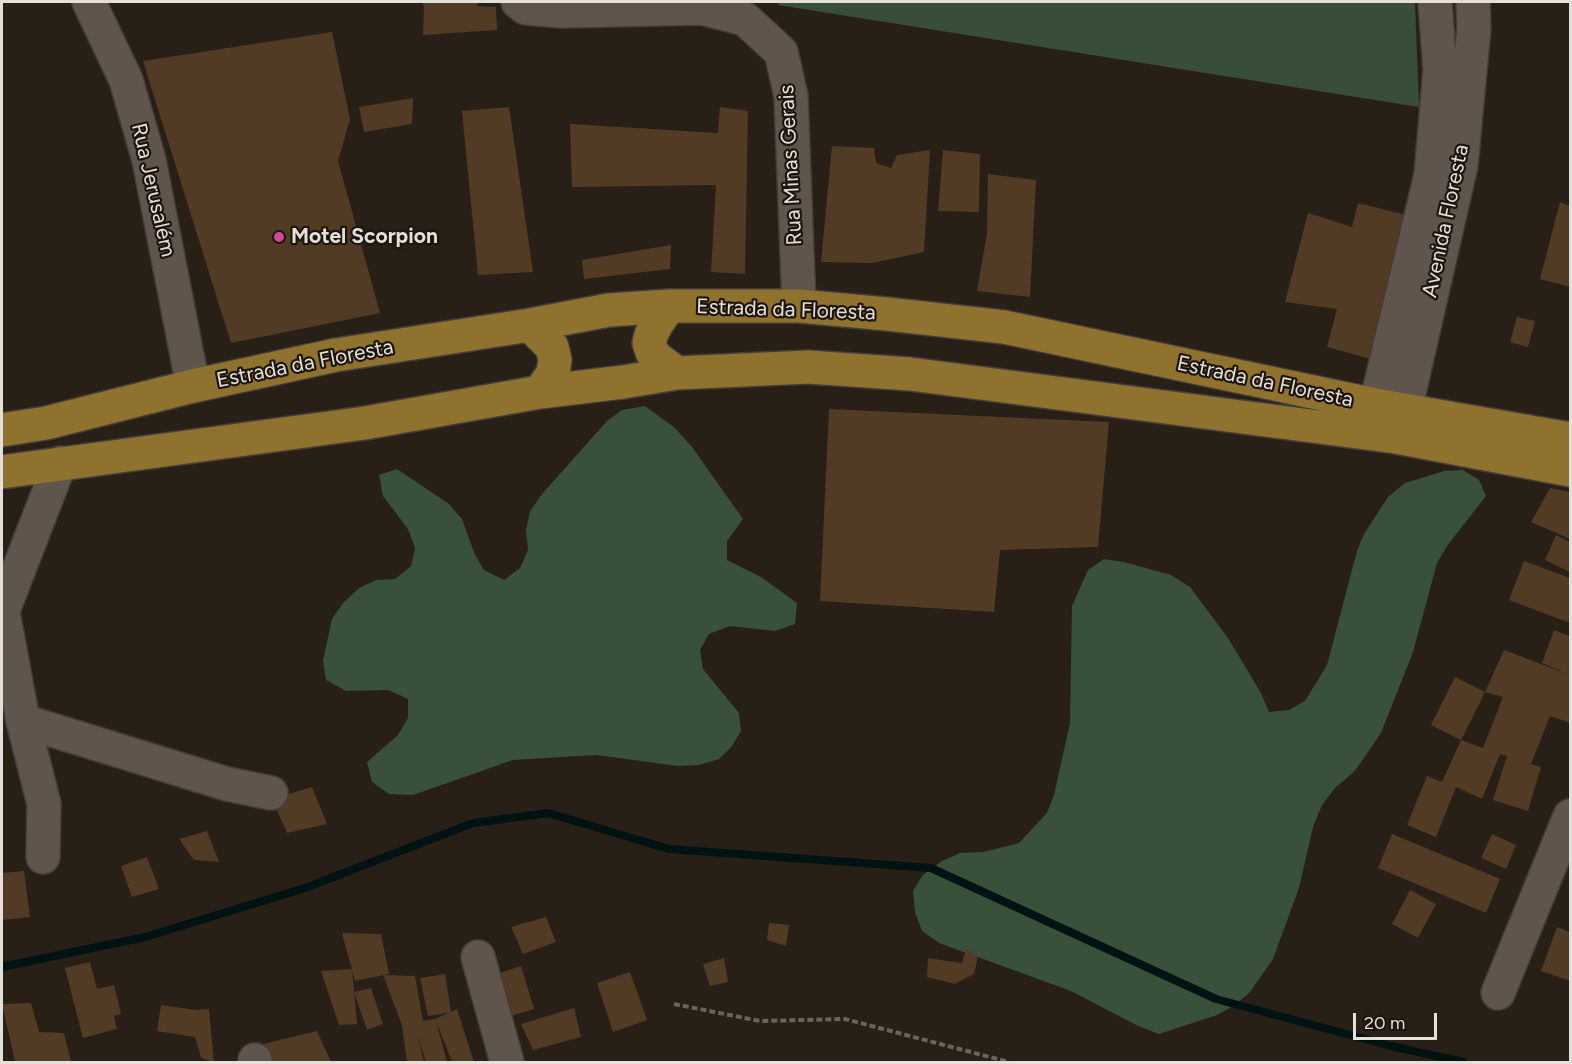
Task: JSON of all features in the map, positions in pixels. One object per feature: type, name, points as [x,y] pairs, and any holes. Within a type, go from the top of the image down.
[{"type":"main road","name":"Estrada da Floresta","points":[[2,430],[46,423],[193,386],[336,355],[530,326],[609,310],[669,306],[799,306],[1004,327],[1386,421],[1570,470]]},
{"type":"main road","points":[[669,306],[656,325],[649,343],[652,352],[659,360],[677,373]]},
{"type":"main road","points":[[530,326],[552,347],[555,360],[553,373],[540,392]]},
{"type":"main road","name":"Estrada da Floresta","points":[[2,472],[365,423],[540,392],[677,373],[807,367],[910,374],[1570,439]]},
{"type":"street","name":"Rua Jerusalém","points":[[89,2],[126,80],[149,160],[193,386]]},
{"type":"street","name":"Rua Minas Gerais","points":[[518,2],[526,8],[562,11],[702,8],[745,19],[781,52],[790,96],[799,306]]},
{"type":"street","name":"Avenida Floresta","points":[[1386,421],[1431,175],[1440,70],[1435,2]]},
{"type":"street","name":"Avenida Floresta","points":[[1386,421],[1461,165],[1474,28],[1473,2]]},
{"type":"street","points":[[43,857],[44,804],[23,721],[2,612],[60,463]]},
{"type":"street","points":[[23,721],[227,784],[271,793]]},
{"type":"street","points":[[1498,993],[1570,816]]},
{"type":"street","points":[[478,957],[507,1062]]},
{"type":"path","points":[[674,1004],[760,1021],[844,1018],[1009,1062]]},
{"type":"green space","points":[[779,2],[1415,2],[1419,107],[778,5]]},
{"type":"green space","points":[[645,406],[675,428],[692,447],[743,519],[727,541],[727,560],[761,577],[797,603],[795,624],[775,631],[730,626],[709,634],[700,650],[703,669],[739,713],[741,731],[732,746],[719,759],[699,765],[678,766],[596,755],[513,760],[413,795],[389,794],[372,782],[367,762],[398,735],[408,718],[408,699],[388,690],[346,691],[326,680],[323,660],[332,619],[343,603],[359,588],[376,580],[395,579],[411,566],[415,548],[408,529],[383,496],[379,475],[397,469],[449,504],[462,519],[475,555],[484,570],[504,580],[520,568],[528,550],[526,530],[530,511],[542,494],[607,421],[622,410]]},
{"type":"green space","points":[[1463,470],[1479,480],[1486,496],[1447,546],[1437,563],[1413,652],[1381,733],[1355,771],[1335,788],[1322,805],[1313,827],[1299,888],[1273,959],[1250,992],[1235,1005],[1217,1015],[1159,1034],[1138,1026],[1071,991],[939,943],[922,931],[915,912],[913,891],[923,875],[942,861],[960,853],[983,852],[1019,843],[1047,813],[1054,795],[1070,723],[1072,606],[1088,570],[1104,559],[1124,562],[1171,575],[1190,587],[1228,638],[1261,693],[1269,712],[1289,710],[1305,701],[1327,665],[1357,551],[1364,534],[1388,497],[1405,483],[1444,471]]},
{"type":"building","points":[[422,2],[479,2],[476,6],[496,7],[497,30],[423,35],[424,7]]},
{"type":"building","name":"Motel Scorpion","points":[[332,32],[350,119],[338,161],[380,313],[231,343],[143,61]]},
{"type":"building","points":[[413,98],[412,124],[364,132],[359,107]]},
{"type":"building","points":[[509,107],[533,272],[478,275],[462,111]]},
{"type":"building","points":[[720,107],[748,111],[745,274],[711,272],[716,185],[572,187],[570,124],[718,133]]},
{"type":"building","points":[[832,146],[874,148],[876,163],[891,168],[897,155],[930,150],[924,252],[872,263],[821,262]]},
{"type":"building","points":[[943,150],[980,154],[979,212],[938,211]]},
{"type":"building","points":[[988,174],[1036,180],[1030,297],[977,291],[987,233]]},
{"type":"building","points":[[1560,202],[1570,206],[1570,287],[1540,279]]},
{"type":"building","points":[[1358,203],[1406,215],[1385,363],[1327,347],[1337,309],[1285,302],[1308,213],[1352,227]]},
{"type":"building","points":[[671,245],[670,269],[584,279],[582,260]]},
{"type":"building","points":[[1517,317],[1535,321],[1528,347],[1510,342]]},
{"type":"building","points":[[829,409],[1109,422],[1098,547],[1000,550],[994,612],[820,601]]},
{"type":"building","points":[[1550,488],[1570,492],[1570,539],[1531,522]]},
{"type":"building","points":[[1556,535],[1570,542],[1570,572],[1545,560]]},
{"type":"building","points":[[1524,561],[1570,578],[1570,623],[1509,600]]},
{"type":"building","points":[[1554,630],[1570,636],[1570,675],[1542,663]]},
{"type":"building","points":[[1504,650],[1570,675],[1570,723],[1550,716],[1531,764],[1541,767],[1528,811],[1493,800],[1507,756],[1500,754],[1482,799],[1456,787],[1436,837],[1407,825],[1427,776],[1442,782],[1461,740],[1483,748],[1503,697],[1485,692]]},
{"type":"building","points":[[1455,677],[1485,692],[1461,740],[1431,725]]},
{"type":"building","points":[[312,787],[327,824],[287,833],[272,799]]},
{"type":"building","points":[[207,831],[219,862],[194,860],[179,839]]},
{"type":"building","points":[[1392,834],[1500,879],[1486,913],[1378,868]]},
{"type":"building","points":[[1492,834],[1516,845],[1506,869],[1481,858]]},
{"type":"building","points":[[147,857],[159,889],[132,897],[121,866]]},
{"type":"building","points":[[24,871],[30,917],[2,920],[2,873]]},
{"type":"building","points":[[1410,890],[1436,904],[1418,938],[1392,924]]},
{"type":"building","points":[[546,917],[556,942],[523,954],[511,927]]},
{"type":"building","points":[[769,923],[789,925],[786,946],[767,940]]},
{"type":"building","points":[[1557,927],[1570,932],[1570,981],[1541,971]]},
{"type":"building","points":[[342,933],[381,934],[389,974],[355,981]]},
{"type":"building","points":[[966,949],[978,956],[974,974],[955,984],[927,977],[928,958],[962,963]]},
{"type":"building","points":[[724,958],[728,982],[710,986],[703,964]]},
{"type":"building","points":[[90,962],[97,989],[114,985],[121,1014],[114,1016],[117,1029],[83,1038],[65,968]]},
{"type":"building","points":[[521,966],[534,1009],[510,1016],[497,974]]},
{"type":"building","points":[[352,969],[357,1024],[339,1025],[321,971]]},
{"type":"building","points":[[630,972],[647,1020],[613,1032],[597,983]]},
{"type":"building","points":[[445,974],[451,1012],[428,1016],[420,978]]},
{"type":"building","points":[[383,975],[415,976],[423,1021],[435,1019],[457,1009],[474,1062],[452,1062],[436,1021],[447,1062],[426,1062],[418,1036],[424,1062],[407,1062],[402,1025]]},
{"type":"building","points":[[371,988],[383,1024],[367,1030],[354,992]]},
{"type":"building","points":[[31,1003],[39,1032],[64,1033],[71,1062],[15,1062],[2,1004]]},
{"type":"building","points":[[161,1005],[196,1010],[209,1009],[214,1062],[201,1058],[195,1037],[157,1031]]},
{"type":"building","points":[[574,1008],[581,1037],[533,1050],[521,1024]]},
{"type":"building","points":[[317,1031],[331,1062],[264,1062],[259,1045]]},
{"type":"waterway","points":[[2,967],[145,937],[305,888],[473,823],[548,813],[669,849],[931,868],[1216,999],[1391,1046],[1463,1062]]},
{"type":"place","name":"Motel Scorpion","points":[[279,237]]}]
